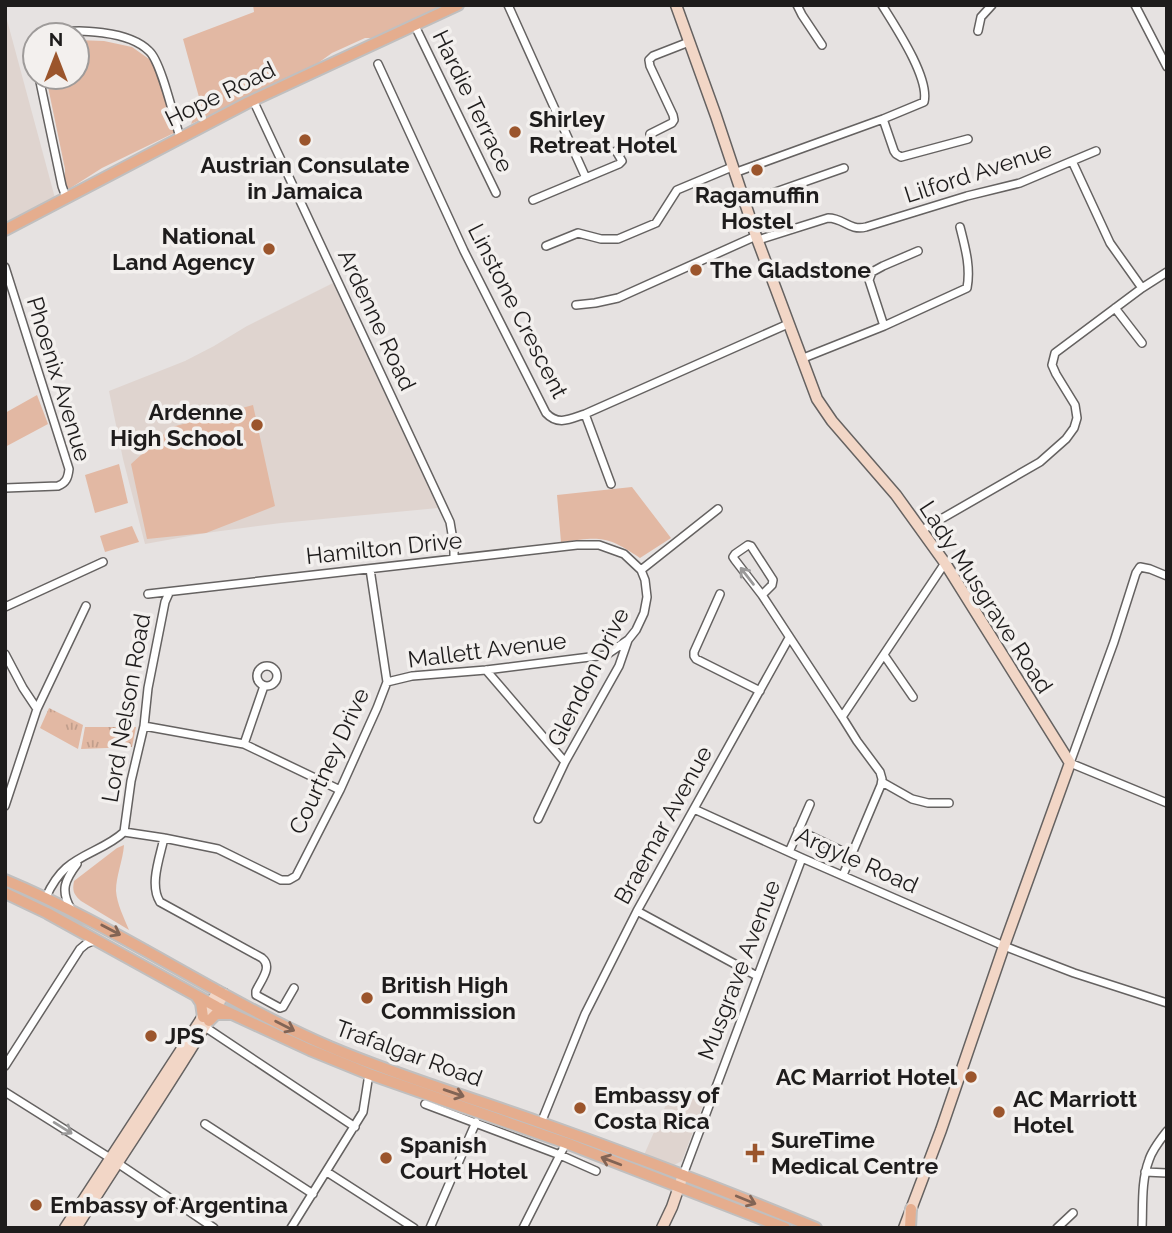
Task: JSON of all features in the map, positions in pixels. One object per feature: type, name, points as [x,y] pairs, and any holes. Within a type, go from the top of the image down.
[{"type":"main road","name":"Hope Road","points":[[5,230],[253,100],[458,5]]},
{"type":"main road","name":"Lady Musgrave Road","points":[[676,5],[744,203],[817,399],[831,421],[896,495],[945,563],[1070,763]]},
{"type":"main road","points":[[904,1228],[1070,763]]},
{"type":"main road","name":"Trafalgar Road","points":[[5,880],[71,909],[221,993],[329,1047],[682,1175],[816,1228]]},
{"type":"main road","name":"Trafalgar Road","points":[[5,893],[47,913],[214,1005],[310,1050],[393,1083],[566,1143],[785,1228]]},
{"type":"main road","points":[[46,897],[47,913]]},
{"type":"main road","points":[[188,990],[201,1003],[206,1022]]},
{"type":"main road","points":[[65,1228],[206,1022],[221,993]]},
{"type":"main road","points":[[206,1022],[216,1014],[232,1014]]},
{"type":"main road","points":[[76,1228],[113,1160]]},
{"type":"main road","points":[[662,1228],[682,1175]]},
{"type":"main road","points":[[910,1228],[911,1209]]},
{"type":"street","points":[[508,5],[586,178]]},
{"type":"street","points":[[797,5],[822,45]]},
{"type":"street","points":[[545,246],[578,233],[618,239],[656,223],[677,190],[883,119],[923,102],[925,95],[915,59],[882,5]]},
{"type":"street","points":[[978,31],[981,17],[992,5]]},
{"type":"street","points":[[1135,5],[1167,67]]},
{"type":"street","name":"Hardie Terrace","points":[[415,26],[496,193]]},
{"type":"street","points":[[91,32],[114,34],[147,48],[156,60],[180,137]]},
{"type":"street","points":[[650,134],[672,123],[674,118],[649,60],[689,42]]},
{"type":"street","name":"Linstone Crescent","points":[[379,64],[464,251],[550,417],[562,421],[585,414],[788,324]]},
{"type":"street","points":[[42,91],[66,197]]},
{"type":"street","name":"Ardenne Road","points":[[253,100],[450,522],[454,559]]},
{"type":"street","points":[[883,119],[894,151],[901,157],[968,139]]},
{"type":"street","points":[[533,200],[621,163],[617,151]]},
{"type":"street","points":[[1072,161],[1096,151]]},
{"type":"street","name":"Lilford Avenue","points":[[576,305],[618,298],[757,238],[828,218],[837,218],[858,229],[1020,183],[1072,161],[1110,243],[1142,288]]},
{"type":"street","points":[[744,203],[844,167]]},
{"type":"street","points":[[801,359],[884,326],[967,288],[970,275],[960,227]]},
{"type":"street","points":[[884,326],[869,280],[872,272],[918,251]]},
{"type":"street","name":"Phoenix Avenue","points":[[5,267],[69,469],[63,485],[5,488]]},
{"type":"street","points":[[922,530],[1040,462],[1066,439],[1077,418],[1075,405],[1052,365],[1055,353],[1167,272]]},
{"type":"street","points":[[1115,308],[1142,343]]},
{"type":"street","points":[[585,414],[611,484]]},
{"type":"street","points":[[641,569],[718,509]]},
{"type":"street","name":"Hamilton Drive","points":[[148,594],[588,545],[599,545],[624,554],[641,569]]},
{"type":"street","points":[[762,595],[772,585],[772,580],[748,545],[733,556],[880,772],[882,782],[843,875]]},
{"type":"street","points":[[5,607],[103,562]]},
{"type":"street","points":[[842,717],[945,563]]},
{"type":"street","points":[[1167,576],[1140,567],[1136,573],[1070,763],[1167,803]]},
{"type":"street","name":"Courtney Drive","points":[[164,838],[218,849],[274,877],[289,880],[296,876],[340,790],[387,682],[370,569]]},
{"type":"street","name":"Glendon Drive","points":[[538,819],[644,613],[647,597],[641,569]]},
{"type":"street","name":"Lord Nelson Road","points":[[124,832],[131,781],[144,726],[148,688],[169,593]]},
{"type":"street","points":[[720,594],[694,656],[760,691]]},
{"type":"street","points":[[5,806],[37,709],[86,606]]},
{"type":"street","name":"Braemar Avenue","points":[[541,1123],[585,1014],[636,911],[789,638]]},
{"type":"street","name":"Mallett Avenue","points":[[387,682],[412,676],[606,655],[628,640]]},
{"type":"street","points":[[5,654],[37,709]]},
{"type":"street","points":[[884,655],[913,697]]},
{"type":"street","points":[[486,670],[565,762]]},
{"type":"street","points":[[244,744],[264,686]]},
{"type":"street","points":[[144,726],[244,744],[340,790]]},
{"type":"street","points":[[19,730],[29,736]]},
{"type":"street","points":[[882,782],[912,800],[949,803]]},
{"type":"street","points":[[789,852],[810,804]]},
{"type":"street","name":"Argyle Road","points":[[694,809],[1004,946],[1074,973],[1167,1003]]},
{"type":"street","points":[[798,830],[840,850]]},
{"type":"street","points":[[46,897],[65,869],[124,832],[164,838],[155,884],[155,895],[160,902],[267,962],[268,968],[256,991],[257,995],[280,1008],[294,988]]},
{"type":"street","points":[[71,909],[66,900],[66,879],[82,858]]},
{"type":"street","name":"Musgrave Avenue","points":[[682,1175],[802,858]]},
{"type":"street","points":[[636,911],[757,976]]},
{"type":"street","points":[[5,1066],[80,949],[97,940]]},
{"type":"street","points":[[206,1022],[355,1127]]},
{"type":"street","points":[[291,1228],[363,1112],[369,1074]]},
{"type":"street","points":[[5,1092],[214,1228]]},
{"type":"street","points":[[425,1104],[596,1171]]},
{"type":"street","points":[[430,1228],[476,1122]]},
{"type":"street","points":[[205,1124],[313,1194]]},
{"type":"street","points":[[1142,1228],[1145,1172],[1150,1156],[1167,1131]]},
{"type":"street","points":[[523,1228],[566,1143]]},
{"type":"street","points":[[327,1172],[414,1228]]},
{"type":"street","points":[[1145,1172],[1167,1173]]},
{"type":"street","points":[[1057,1228],[1073,1213]]},
{"type":"shaded area","points":[[5,7],[21,72],[21,91],[26,91],[55,198],[5,223]]},
{"type":"shaded area","name":"Ardenne High School","points":[[333,283],[438,508],[281,523],[145,544],[109,391],[185,361]]},
{"type":"shaded area","points":[[672,1091],[704,1102],[682,1161],[674,1165],[644,1155]]},
{"type":"green space","points":[[253,5],[447,5],[381,38],[365,38],[332,53],[274,87],[191,124],[195,114],[202,108],[183,39],[254,12]]},
{"type":"green space","points":[[91,41],[132,47],[149,59],[157,69],[176,132],[102,168],[69,189],[65,184],[65,169],[49,91],[91,91]]},
{"type":"green space","points":[[37,395],[48,424],[5,447],[5,413]]},
{"type":"green space","points":[[253,405],[275,506],[206,533],[147,539],[131,464],[172,427]]},
{"type":"green space","points":[[119,464],[128,503],[95,513],[85,475]]},
{"type":"green space","points":[[632,487],[671,538],[640,558],[619,545],[603,540],[561,542],[557,495]]},
{"type":"green space","points":[[132,526],[139,542],[105,552],[100,536]]},
{"type":"green space","points":[[49,708],[83,725],[78,749],[40,728]]},
{"type":"green space","points":[[85,727],[136,727],[132,747],[81,749]]},
{"type":"green space","points":[[124,845],[116,891],[129,930],[81,901],[73,888],[74,881]]},
{"type":"place","name":"Shirley Retreat Hotel","points":[[515,132]]},
{"type":"place","name":"Austrian Consulate in Jamaica","points":[[305,140]]},
{"type":"place","name":"Ragamuffin Hostel","points":[[757,170]]},
{"type":"place","name":"National Land Agency","points":[[269,249]]},
{"type":"place","name":"The Gladstone","points":[[696,270]]},
{"type":"place","name":"Ardenne High School","points":[[257,425]]},
{"type":"place","name":"British High Commission","points":[[367,998]]},
{"type":"place","name":"JPS","points":[[151,1036]]},
{"type":"place","name":"AC Marriot Hotel","points":[[971,1077]]},
{"type":"place","name":"Embassy of Costa Rica","points":[[580,1108]]},
{"type":"place","name":"AC Marriott Hotel","points":[[999,1112]]},
{"type":"place","name":"SureTime Medical Centre","points":[[755,1153]]},
{"type":"place","name":"Spanish Court Hotel","points":[[386,1158]]},
{"type":"place","name":"Embassy of Argentina","points":[[36,1205]]}]
